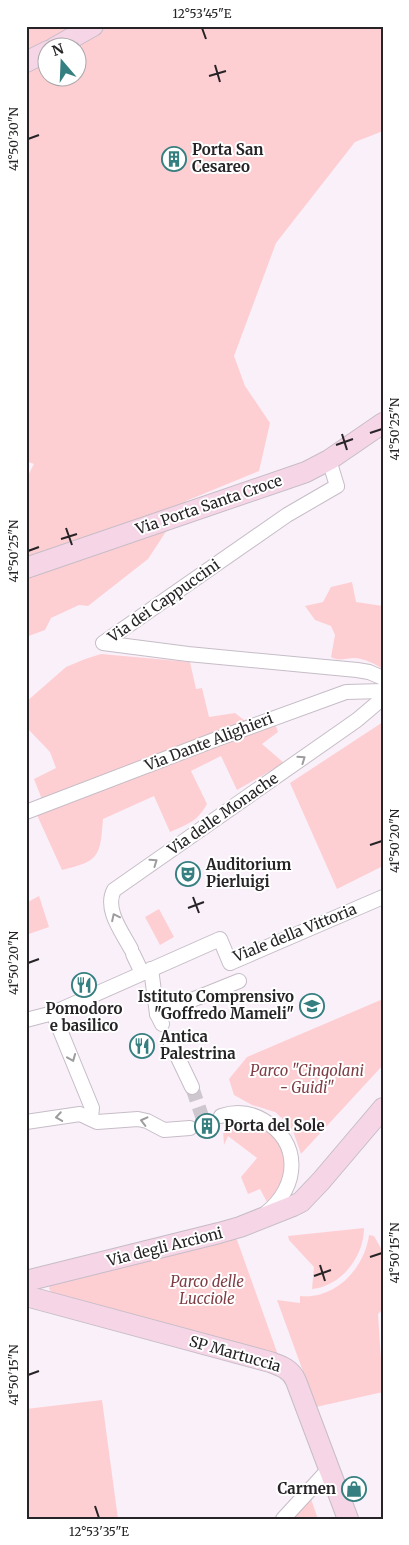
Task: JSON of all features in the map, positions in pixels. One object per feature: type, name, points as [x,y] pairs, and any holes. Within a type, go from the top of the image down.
[{"type":"street","points":[[72,38],[93,26]]},
{"type":"street","points":[[26,62],[38,56]]},
{"type":"street","name":"Via Porta Santa Croce","points":[[26,568],[298,475],[329,460],[383,423]]},
{"type":"street","name":"Via dei Cappuccini","points":[[329,460],[337,486],[286,515],[103,643],[188,654],[358,670],[383,678]]},
{"type":"street","name":"Via Dante Alighieri","points":[[33,810],[214,740],[346,692],[383,691]]},
{"type":"street","name":"Via delle Monache","points":[[239,981],[160,1019],[147,971],[132,951],[111,909],[110,899],[114,890],[357,720],[383,698]]},
{"type":"street","name":"Viale della Vittoria","points":[[147,971],[220,939],[230,963],[383,897]]},
{"type":"street","points":[[26,1020],[53,1013],[147,971]]},
{"type":"street","points":[[53,1013],[92,1108],[91,1118]]},
{"type":"street","points":[[170,1041],[192,1087]]},
{"type":"street","points":[[221,1116],[242,1113],[259,1118],[279,1132],[290,1154],[295,1171],[302,1181],[311,1186],[321,1181],[383,1108]]},
{"type":"street","points":[[26,1122],[80,1114],[97,1122],[138,1119],[147,1121],[164,1130],[190,1128]]},
{"type":"street","points":[[257,1220],[276,1205],[287,1187],[291,1176],[290,1154]]},
{"type":"street","name":"Via degli Arcioni","points":[[26,1281],[219,1233],[282,1211],[301,1202],[321,1181]]},
{"type":"street","name":"SP Martuccia","points":[[26,1296],[270,1362],[294,1374],[348,1519]]},
{"type":"street","points":[[283,1519],[329,1469]]},
{"type":"green space","points":[[26,26],[383,26],[383,131],[355,142],[276,243],[234,356],[245,386],[270,423],[259,471],[186,501],[148,559],[88,606],[79,605],[51,618],[45,630],[26,637],[26,479],[34,464],[26,461]]},
{"type":"green space","points":[[352,582],[356,602],[383,606],[383,669],[359,659],[340,660],[331,657],[335,635],[331,626],[315,620],[305,606],[323,602],[331,587]]},
{"type":"green space","points":[[101,654],[190,662],[196,689],[202,688],[209,717],[235,713],[244,720],[272,715],[278,732],[262,744],[284,763],[237,790],[221,756],[191,771],[207,804],[200,815],[192,822],[170,832],[154,796],[103,819],[101,841],[96,855],[91,860],[62,870],[37,815],[41,797],[34,779],[56,768],[50,752],[29,730],[26,702],[66,667]]},
{"type":"green space","points":[[383,722],[383,866],[337,889],[290,783]]},
{"type":"green space","points":[[39,896],[49,927],[26,935],[26,903]]},
{"type":"green space","points":[[159,909],[174,937],[160,945],[145,917]]},
{"type":"green space","name":"Parco \"Cingolani - Guidi\"","points":[[383,999],[383,1065],[301,1154],[293,1131],[275,1112],[252,1105],[234,1095],[229,1079],[247,1057]]},
{"type":"green space","points":[[246,1119],[265,1128],[273,1135],[283,1152],[285,1172],[278,1188],[267,1202],[260,1189],[248,1194],[241,1177],[257,1158],[228,1136],[224,1145],[223,1130],[233,1127],[233,1122]]},
{"type":"green space","points":[[364,1228],[360,1249],[349,1268],[333,1282],[323,1287],[312,1289],[314,1267],[289,1240],[288,1236]]},
{"type":"green space","points":[[369,1235],[374,1236],[383,1252],[383,1309],[378,1314],[383,1392],[316,1407],[277,1300],[300,1303],[300,1296],[313,1296],[325,1293],[336,1287],[355,1270],[366,1247]]},
{"type":"green space","name":"Parco delle Lucciole","points":[[236,1237],[278,1355],[56,1298],[49,1289],[50,1283]]},
{"type":"green space","points":[[102,1400],[118,1519],[26,1519],[26,1409]]},
{"type":"green space","points":[[310,1496],[318,1519],[290,1519]]},
{"type":"tunnel","points":[[192,1087],[208,1134]]},
{"type":"place","name":"Porta San Cesareo","points":[[174,159]]},
{"type":"place","name":"Auditorium Pierluigi","points":[[188,874]]},
{"type":"place","name":"Pomodoro e basilico","points":[[84,985]]},
{"type":"place","name":"Istituto Comprensivo \"Goffredo Mameli\"","points":[[312,1006]]},
{"type":"place","name":"Antica Palestrina","points":[[142,1046]]},
{"type":"place","name":"Porta del Sole","points":[[207,1126]]},
{"type":"place","name":"Carmen","points":[[354,1489]]}]
